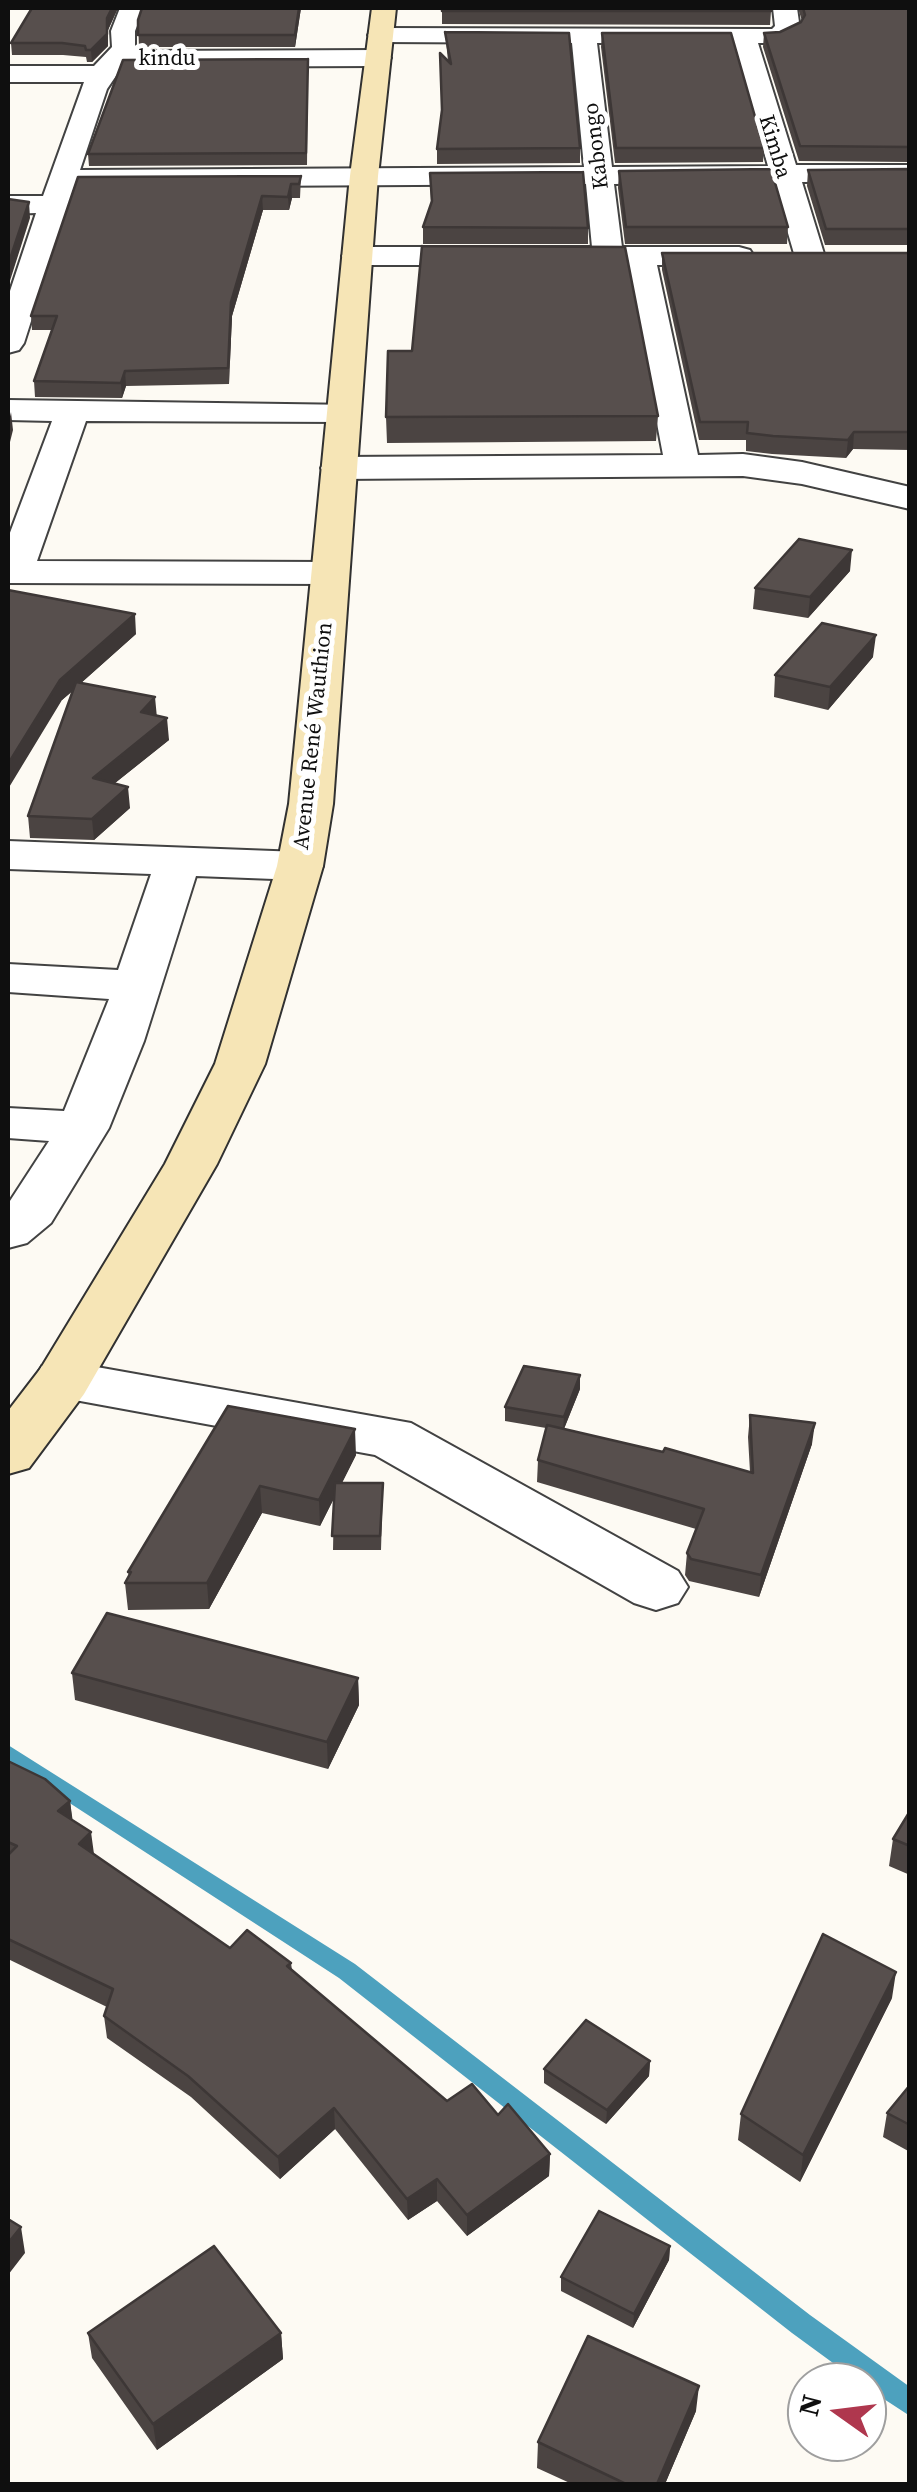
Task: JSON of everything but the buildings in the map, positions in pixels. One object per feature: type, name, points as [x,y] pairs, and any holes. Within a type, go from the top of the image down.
[{"type":"street","points":[[8,74],[109,67],[124,48],[123,31],[132,8]]},
{"type":"street","name":"kindu","points":[[8,343],[59,192],[109,67],[381,34],[584,36],[618,24],[777,36],[788,29],[786,8]]},
{"type":"street","name":"Avenue René Wauthion","points":[[8,1453],[63,1380],[191,1164],[240,1064],[300,866],[311,804],[364,176],[381,34]]},
{"type":"street","name":"Kabongo","points":[[584,36],[600,174],[682,464]]},
{"type":"street","name":"Kimba","points":[[624,256],[820,257],[782,173],[742,36]]},
{"type":"street","points":[[8,205],[59,192],[364,176],[910,173]]},
{"type":"street","points":[[357,256],[624,256]]},
{"type":"street","points":[[8,410],[343,412]]},
{"type":"street","points":[[73,410],[11,572],[330,573]]},
{"type":"street","points":[[339,468],[682,464],[774,468],[910,498]]},
{"type":"street","points":[[8,855],[300,866]]},
{"type":"street","points":[[8,1231],[32,1210],[83,1128],[138,986],[178,862]]},
{"type":"street","points":[[8,978],[138,986]]},
{"type":"street","points":[[8,1124],[83,1128]]},
{"type":"street","points":[[63,1380],[390,1437],[656,1587]]},
{"type":"waterway","points":[[8,1753],[347,1971],[801,2324],[910,2403]]}]
